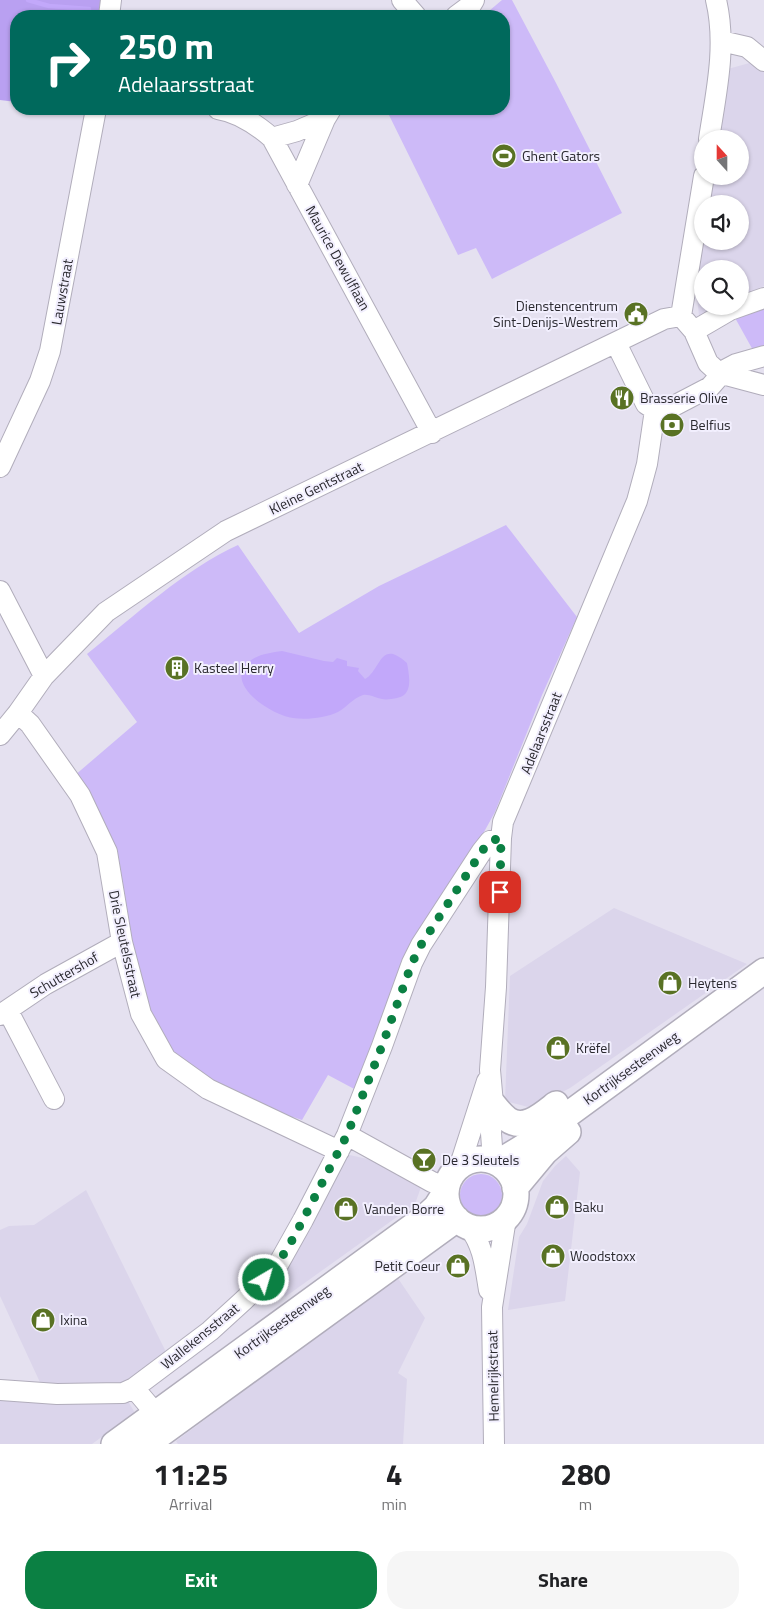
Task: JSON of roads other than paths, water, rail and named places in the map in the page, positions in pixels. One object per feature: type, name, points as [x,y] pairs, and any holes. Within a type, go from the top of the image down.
[{"type":"main road","name":"Kortrijksesteenweg","points":[[495,1162],[525,1146],[764,971]]},
{"type":"main road","name":"Kortrijksesteenweg","points":[[515,1188],[559,1138],[764,989]]},
{"type":"main road","points":[[493,1104],[506,1119],[512,1122],[528,1122],[536,1119],[592,1078],[627,1071]]},
{"type":"main road","points":[[476,1160],[495,1162],[505,1169],[515,1188],[515,1204],[499,1225],[484,1229],[463,1223],[448,1208],[446,1190],[451,1176],[460,1165],[476,1160]]},
{"type":"main road","name":"Kortrijksesteenweg","points":[[114,1444],[424,1218],[436,1207],[446,1190]]},
{"type":"main road","name":"Kortrijksesteenweg","points":[[147,1444],[463,1223]]},
{"type":"street","points":[[402,0],[411,10]]},
{"type":"street","points":[[464,10],[474,0]]},
{"type":"street","points":[[710,130],[720,68],[721,41],[716,0]]},
{"type":"street","points":[[721,41],[747,47],[764,61]]},
{"type":"street","name":"Lauwstraat","points":[[0,467],[40,381],[50,351],[95,115]]},
{"type":"street","name":"Maurice Dewulflaan","points":[[236,115],[256,124],[272,138],[373,321],[432,433]]},
{"type":"street","points":[[272,138],[297,131],[326,115]]},
{"type":"street","points":[[297,185],[328,115]]},
{"type":"street","points":[[703,185],[688,323],[708,362],[719,373],[764,385]]},
{"type":"street","name":"Kleine Gentstraat","points":[[0,735],[44,676],[106,612],[226,531],[664,320],[688,323],[764,298]]},
{"type":"street","points":[[616,343],[646,404],[655,410],[666,410],[710,387],[717,379],[719,373],[736,364],[764,356]]},
{"type":"street","name":"Adelaarsstraat","points":[[495,1162],[491,1133],[493,1104],[490,1070],[496,986],[503,822],[637,500],[647,464],[655,410]]},
{"type":"street","points":[[0,592],[44,676]]},
{"type":"street","name":"Drie Sleutelsstraat","points":[[18,713],[30,724],[80,795],[107,852],[122,942],[141,1014],[166,1059],[208,1089],[343,1143],[446,1190]]},
{"type":"street","name":"Wallekensstraat","points":[[0,1390],[57,1394],[123,1392],[134,1388],[210,1331],[274,1270],[304,1220],[343,1143],[382,1046],[412,963],[421,945],[482,851],[490,841],[501,838]]},
{"type":"street","name":"Schuttershof","points":[[54,1099],[4,1013],[46,984],[122,942]]},
{"type":"street","name":"Adelaarsstraat","points":[[460,1165],[490,1070]]},
{"type":"street","name":"Hemelrijkstraat","points":[[492,1307],[506,1218]]},
{"type":"street","name":"Hemelrijkstraat","points":[[463,1223],[478,1240],[483,1255],[492,1307],[494,1444]]},
{"type":"street","points":[[134,1388],[156,1414]]},
{"type":"waterway","points":[[28,0],[49,6],[89,9]]},
{"type":"place","name":"Ghent Gators","points":[[504,156]]},
{"type":"place","name":"Dienstencentrum Sint-Denijs-Westrem","points":[[636,314]]},
{"type":"place","name":"Brasserie Olive","points":[[622,398]]},
{"type":"place","name":"Belfius","points":[[672,425]]},
{"type":"place","name":"Kasteel Herry","points":[[177,668]]},
{"type":"place","name":"Heytens","points":[[670,983]]},
{"type":"place","name":"Krëfel","points":[[558,1048]]},
{"type":"place","name":"De 3 Sleutels","points":[[424,1160]]},
{"type":"place","name":"Baku","points":[[557,1207]]},
{"type":"place","name":"Vanden Borre","points":[[346,1209]]},
{"type":"place","name":"Woodstoxx","points":[[553,1256]]},
{"type":"place","name":"Petit Coeur","points":[[458,1266]]},
{"type":"place","name":"Ixina","points":[[43,1320]]}]
